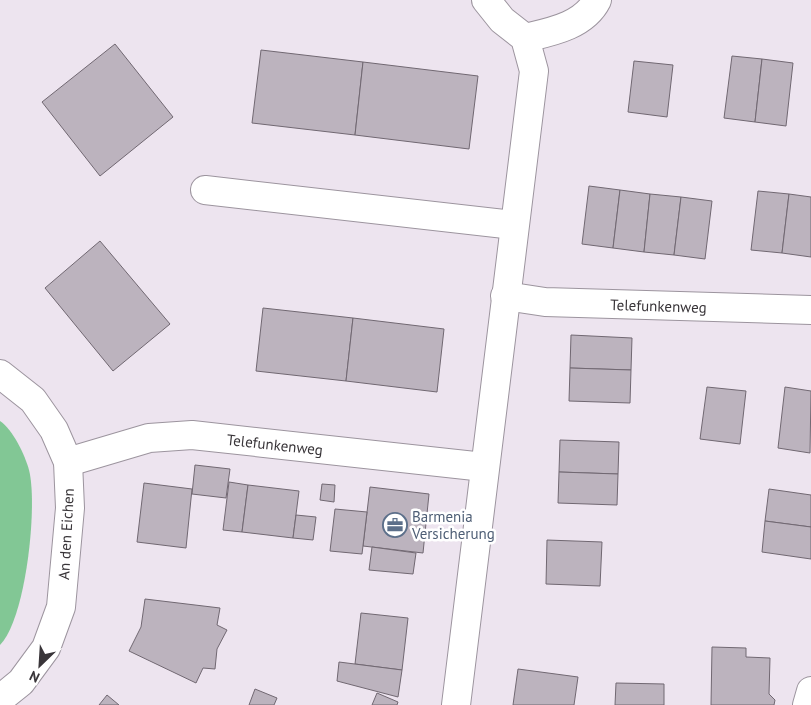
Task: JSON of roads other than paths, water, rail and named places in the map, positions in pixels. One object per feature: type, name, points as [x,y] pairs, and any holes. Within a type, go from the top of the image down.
[{"type":"street","points":[[456,705],[513,225],[534,71],[525,38],[502,20],[486,0]]},
{"type":"street","points":[[525,38],[557,31],[565,27],[580,19],[597,0]]},
{"type":"street","points":[[205,190],[513,225]]},
{"type":"street","name":"Telefunkenweg","points":[[505,296],[544,302],[811,310]]},
{"type":"street","name":"An den Eichen","points":[[0,374],[33,400],[54,430],[68,462],[70,508],[61,607],[46,648],[21,682],[0,699]]},
{"type":"street","name":"Telefunkenweg","points":[[68,462],[149,438],[192,435],[484,467]]},
{"type":"street","points":[[807,705],[811,692]]},
{"type":"place","name":"Barmenia Versicherung","points":[[395,525]]}]
